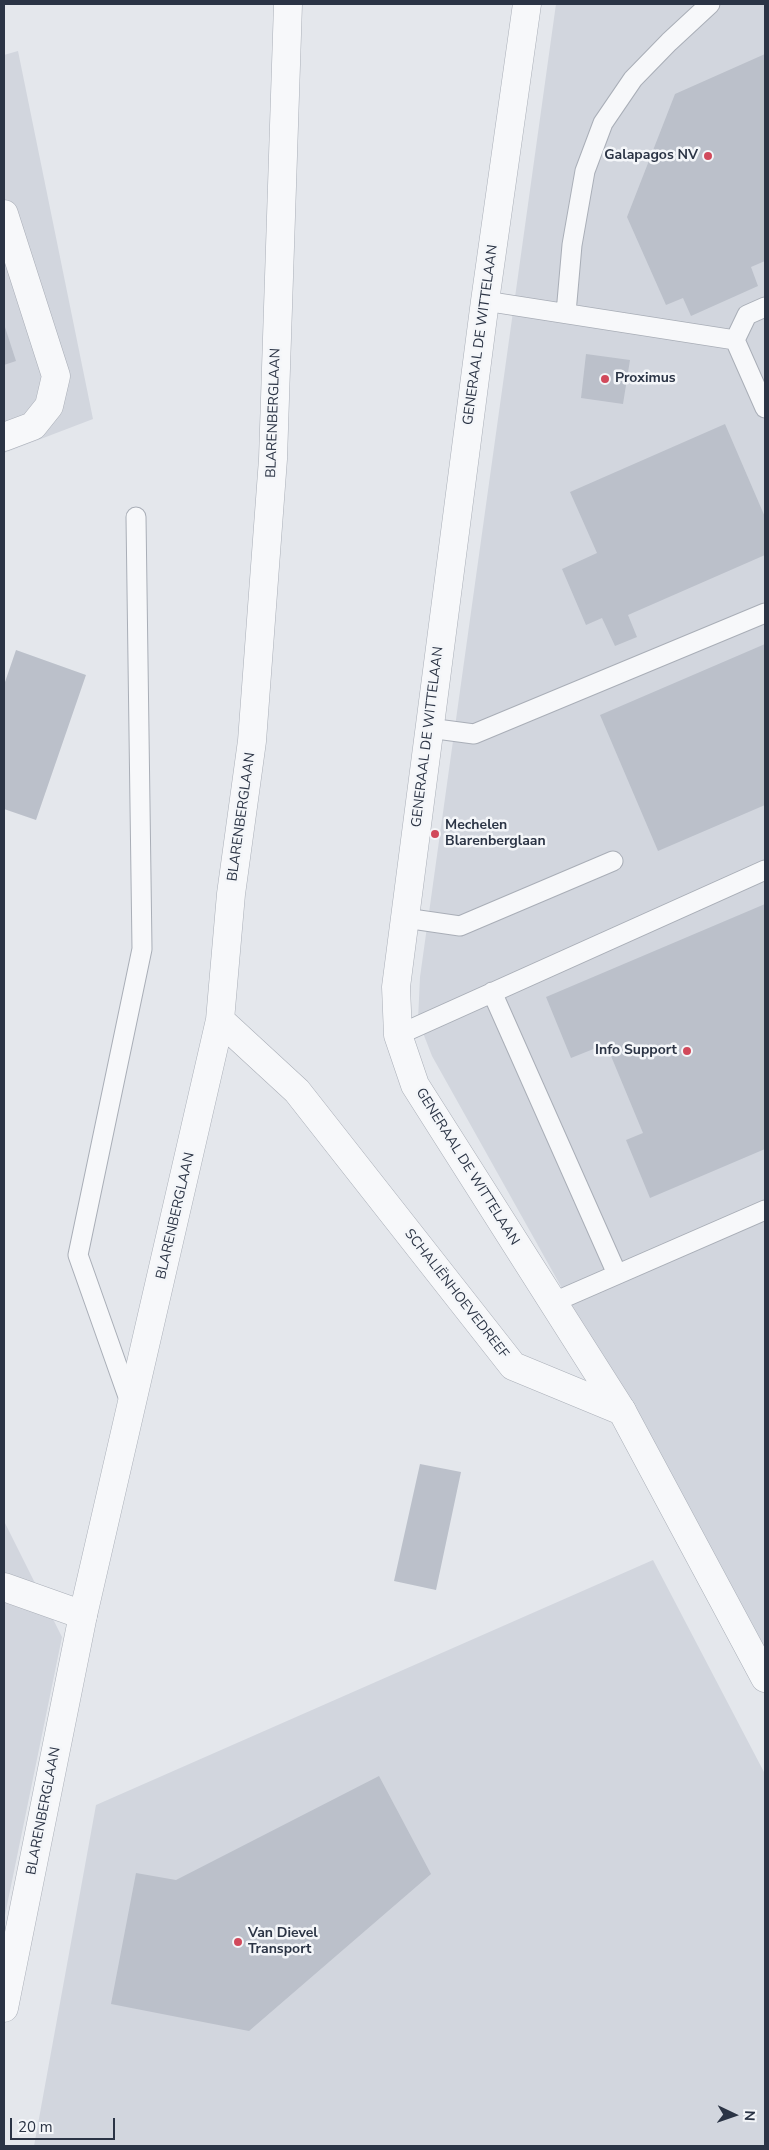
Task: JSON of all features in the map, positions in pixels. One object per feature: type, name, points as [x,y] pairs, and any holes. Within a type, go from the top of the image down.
[{"type":"street","name":"BLARENBERGLAAN","points":[[4,2008],[83,1615],[132,1409],[220,1020],[232,894],[252,741],[273,459],[288,4]]},
{"type":"street","name":"GENERAAL DE WITTELAAN","points":[[526,4],[404,918],[396,987],[398,1035],[415,1085],[622,1411]]},
{"type":"street","points":[[4,214],[56,376],[49,406],[33,426],[4,437]]},
{"type":"street","name":"SCHALIËNHOEVEDREEF","points":[[220,1020],[297,1091],[513,1366],[622,1411]]},
{"type":"street","points":[[622,1411],[765,1678]]},
{"type":"street","points":[[4,1587],[83,1615]]},
{"type":"lane","points":[[566,313],[572,245],[585,171],[602,123],[633,80],[669,42],[710,4]]},
{"type":"lane","points":[[485,301],[735,340]]},
{"type":"lane","points":[[765,307],[747,315],[735,340],[765,408]]},
{"type":"lane","points":[[132,1409],[78,1255],[142,950],[136,517]]},
{"type":"lane","points":[[429,728],[474,734],[765,613]]},
{"type":"lane","points":[[404,918],[460,926],[613,861]]},
{"type":"lane","points":[[398,1035],[765,870]]},
{"type":"lane","points":[[492,992],[617,1274]]},
{"type":"lane","points":[[554,1302],[765,1210]]},
{"type":"shaded area","points":[[556,4],[765,4],[765,1651],[432,1056],[418,1020],[420,977]]},
{"type":"shaded area","points":[[18,51],[93,419],[4,453],[4,55]]},
{"type":"shaded area","points":[[4,1521],[62,1637],[4,1920]]},
{"type":"shaded area","points":[[653,1560],[765,1774],[765,2146],[34,2146],[96,1805]]},
{"type":"building","name":"Galapagos NV","points":[[765,54],[765,261],[751,267],[758,286],[691,316],[683,298],[666,305],[627,217],[675,94]]},
{"type":"building","points":[[4,324],[16,361],[4,365]]},
{"type":"building","name":"Proximus","points":[[586,354],[630,360],[623,404],[581,398]]},
{"type":"building","points":[[725,424],[765,517],[765,555],[628,615],[637,637],[615,646],[602,618],[586,625],[562,569],[597,553],[570,492]]},
{"type":"building","points":[[765,644],[765,805],[658,851],[600,715]]},
{"type":"building","points":[[16,650],[86,675],[36,820],[4,809],[4,685]]},
{"type":"building","name":"Info Support","points":[[765,904],[765,1149],[650,1198],[626,1140],[643,1133],[606,1044],[571,1058],[546,997]]},
{"type":"building","points":[[420,1464],[461,1472],[436,1590],[394,1581]]},
{"type":"building","name":"Van Dievel Transport","points":[[379,1776],[431,1874],[249,2031],[111,2004],[136,1873],[176,1880]]},
{"type":"place","name":"Galapagos NV","points":[[708,156]]},
{"type":"place","name":"Proximus","points":[[605,379]]},
{"type":"place","name":"Mechelen Blarenberglaan","points":[[435,834]]},
{"type":"place","name":"Info Support","points":[[687,1051]]},
{"type":"place","name":"Van Dievel Transport","points":[[238,1942]]}]
